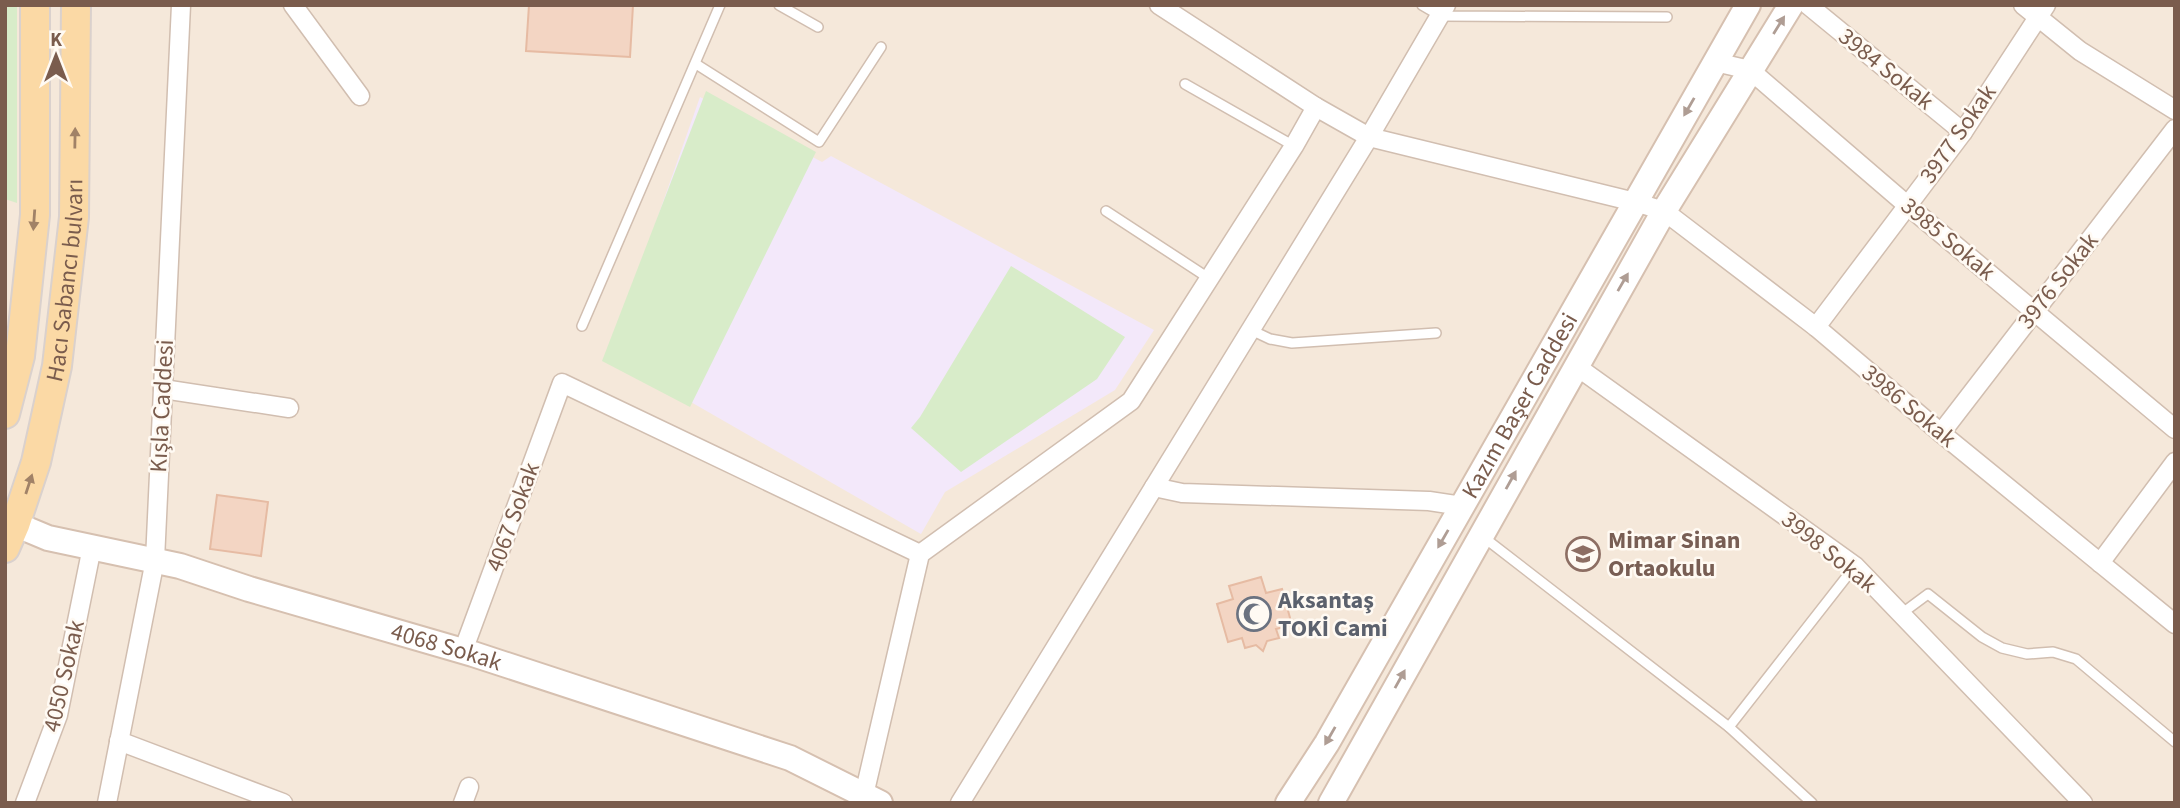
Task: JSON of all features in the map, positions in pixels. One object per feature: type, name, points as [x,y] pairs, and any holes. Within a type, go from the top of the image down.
[{"type":"main road","name":"Hacı Sabancı bulvarı","points":[[5,414],[20,356],[35,215],[35,5]]},
{"type":"main road","name":"Hacı Sabancı bulvarı","points":[[9,531],[36,462],[57,366],[74,217],[76,5]]},
{"type":"main road","name":"Kazım Başer Caddesi","points":[[1288,803],[1327,743],[1748,5]]},
{"type":"main road","name":"Kazım Başer Caddesi","points":[[1331,803],[1664,211],[1791,5]]},
{"type":"main road","name":"4068 Sokak","points":[[9,531],[180,566],[249,589],[463,651],[790,758],[872,799]]},
{"type":"street","name":"Kışla Caddesi","points":[[107,803],[155,561],[181,5]]},
{"type":"street","points":[[293,5],[360,96]]},
{"type":"street","name":"3986 Sokak","points":[[1159,5],[1317,107],[1369,137],[1664,211],[1816,327],[2175,624]]},
{"type":"street","name":"3984 Sokak","points":[[1808,5],[1963,132]]},
{"type":"street","points":[[2023,5],[2042,11],[2080,51],[2175,110]]},
{"type":"street","points":[[960,803],[1369,137],[1443,10]]},
{"type":"street","name":"3977 Sokak","points":[[1816,327],[1963,132],[2042,11]]},
{"type":"street","name":"3985 Sokak","points":[[1715,62],[1750,70],[2175,429]]},
{"type":"street","points":[[872,799],[920,554],[1131,401],[1317,107]]},
{"type":"street","name":"3976 Sokak","points":[[1941,433],[2175,129]]},
{"type":"street","name":"3998 Sokak","points":[[1576,366],[1855,566],[2082,803]]},
{"type":"street","name":"4067 Sokak","points":[[463,651],[562,383],[920,554]]},
{"type":"street","points":[[163,389],[289,408]]},
{"type":"street","points":[[2100,563],[2175,462]]},
{"type":"street","points":[[1154,487],[1182,493],[1429,500],[1462,506]]},
{"type":"street","name":"4050 Sokak","points":[[25,803],[58,715],[92,547]]},
{"type":"street","points":[[120,741],[284,803]]},
{"type":"lane","points":[[582,326],[720,5]]},
{"type":"lane","points":[[779,5],[818,27]]},
{"type":"lane","points":[[1422,5],[1443,10],[1667,17]]},
{"type":"lane","points":[[696,64],[819,142],[881,47]]},
{"type":"lane","points":[[1185,84],[1294,146]]},
{"type":"lane","points":[[1106,211],[1210,279]]},
{"type":"lane","points":[[1251,330],[1270,340],[1292,343],[1436,333]]},
{"type":"lane","points":[[1480,535],[1729,727],[1812,803]]},
{"type":"lane","points":[[1729,727],[1855,566]]},
{"type":"lane","points":[[1902,614],[1928,594],[1982,637],[2002,648],[2027,654],[2053,652],[2076,659],[2175,742]]},
{"type":"shaded area","points":[[5,5],[2175,5],[2175,803],[5,803]]},
{"type":"shaded area","points":[[700,97],[822,162],[831,156],[1154,330],[1115,390],[945,492],[921,534],[609,355]]},
{"type":"green space","points":[[5,5],[17,5],[17,203],[5,199]]},
{"type":"green space","points":[[706,91],[816,152],[690,407],[602,361]]},
{"type":"green space","points":[[1011,266],[1125,337],[1097,379],[961,472],[911,428]]},
{"type":"building","points":[[529,5],[633,5],[630,57],[526,51]]},
{"type":"building","points":[[217,495],[268,502],[261,556],[210,549]]},
{"type":"building","name":"Aksantaş TOKİ Cami","points":[[1261,577],[1266,593],[1282,589],[1292,625],[1276,629],[1279,638],[1267,641],[1263,651],[1256,645],[1245,648],[1242,638],[1228,642],[1217,604],[1233,599],[1229,586]]},
{"type":"place","name":"Mimar Sinan Ortaokulu","points":[[1583,554]]},
{"type":"place","name":"Aksantaş TOKİ Cami","points":[[1254,614]]}]
